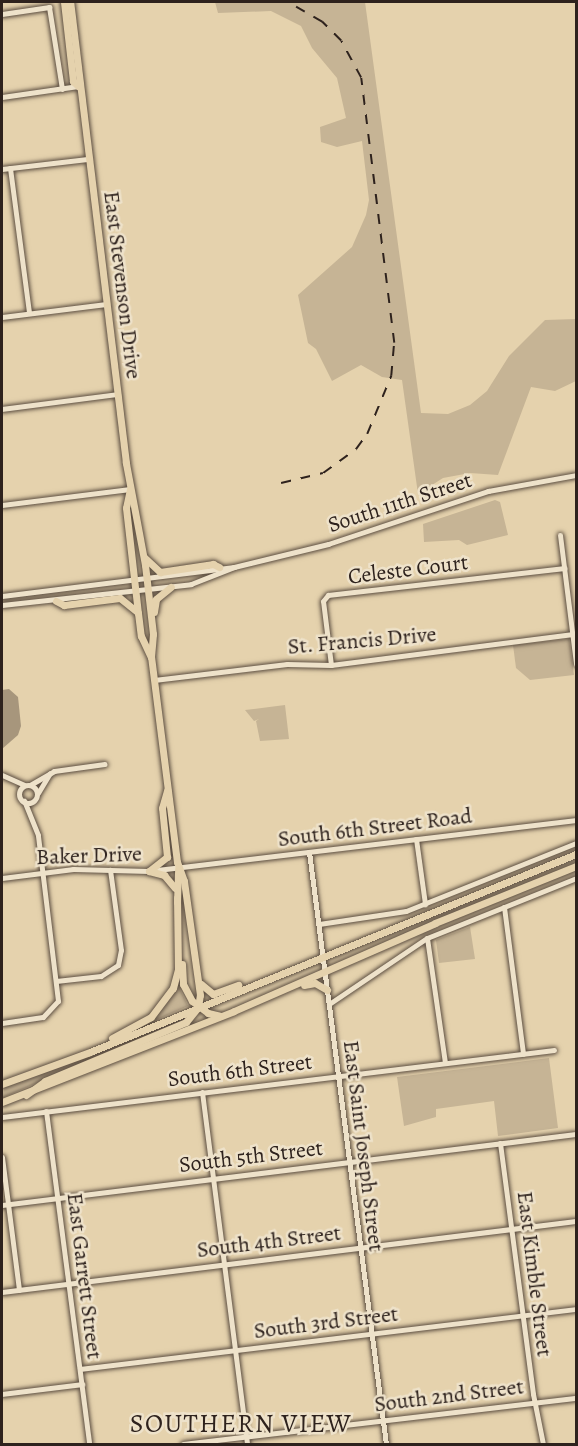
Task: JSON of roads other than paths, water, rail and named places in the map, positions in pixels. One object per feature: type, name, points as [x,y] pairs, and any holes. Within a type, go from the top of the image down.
[{"type":"main road","name":"East Stevenson Drive","points":[[64,2],[73,81],[78,86]]},
{"type":"main road","name":"East Stevenson Drive","points":[[70,2],[82,77],[78,86],[130,489],[137,507],[146,579],[154,680],[178,868],[177,895],[183,984],[198,1007]]},
{"type":"main road","name":"East Stevenson Drive","points":[[130,489],[126,508],[138,613],[141,636],[151,652]]},
{"type":"main road","points":[[143,553],[151,567],[160,572],[213,564],[219,567]]},
{"type":"main road","points":[[151,652],[157,639],[154,603],[171,587]]},
{"type":"main road","points":[[56,601],[64,605],[120,598],[138,613]]},
{"type":"main road","points":[[149,871],[167,857],[162,808],[168,788]]},
{"type":"main road","points":[[2,1084],[90,1052],[576,854]]},
{"type":"main road","points":[[2,1102],[26,1095],[224,1016],[325,971],[576,867]]},
{"type":"main road","name":"East Stevenson Drive","points":[[178,868],[184,881],[200,982],[198,1007]]},
{"type":"main road","points":[[90,1052],[151,1017],[170,994],[177,969],[177,895],[166,876],[149,871]]},
{"type":"main road","points":[[200,982],[213,994],[269,972],[292,968]]},
{"type":"main road","points":[[251,1004],[262,1003],[308,983],[327,990]]},
{"type":"main road","points":[[198,1007],[224,1016]]},
{"type":"main road","points":[[26,1095],[45,1081],[180,1025],[198,1007]]},
{"type":"street","points":[[2,14],[49,7],[62,89]]},
{"type":"street","points":[[2,97],[78,86]]},
{"type":"street","points":[[2,169],[87,159]]},
{"type":"street","points":[[10,168],[28,313]]},
{"type":"street","points":[[2,317],[106,304]]},
{"type":"street","points":[[2,409],[118,394]]},
{"type":"street","name":"South 11th Street","points":[[2,596],[146,579],[219,567],[234,567],[328,544],[488,491],[576,475]]},
{"type":"street","points":[[2,505],[130,489]]},
{"type":"street","points":[[560,535],[576,664]]},
{"type":"street","name":"South 11th Street","points":[[2,605],[171,587],[211,579],[234,567]]},
{"type":"street","name":"Celeste Court","points":[[331,665],[323,601],[328,595],[564,568]]},
{"type":"street","name":"St. Francis Drive","points":[[154,680],[287,664],[331,665],[573,634]]},
{"type":"street","points":[[22,799],[28,785],[51,772],[105,764]]},
{"type":"street","points":[[2,1023],[40,1018],[56,1005],[56,981],[43,873],[34,822],[36,796],[51,772]]},
{"type":"street","points":[[4,777],[28,785],[36,796]]},
{"type":"street","points":[[4,777],[22,799],[34,822]]},
{"type":"street","points":[[22,799],[36,796]]},
{"type":"street","name":"South 6th Street Road","points":[[178,868],[576,820]]},
{"type":"street","points":[[416,839],[425,904]]},
{"type":"street","points":[[319,924],[389,914],[425,904],[576,843]]},
{"type":"street","name":"East Saint Joseph Street","points":[[309,852],[386,1444]]},
{"type":"street","name":"Baker Drive","points":[[2,878],[43,873],[149,871],[178,868]]},
{"type":"street","points":[[56,981],[101,976],[118,964],[121,950],[110,870]]},
{"type":"street","points":[[328,1004],[427,938],[576,878]]},
{"type":"street","points":[[504,907],[523,1054]]},
{"type":"street","points":[[427,938],[445,1063]]},
{"type":"street","name":"South 6th Street","points":[[2,1117],[554,1050]]},
{"type":"street","points":[[202,1092],[247,1444]]},
{"type":"street","name":"East Garrett Street","points":[[46,1111],[89,1444]]},
{"type":"street","name":"South 5th Street","points":[[5,1204],[576,1134]]},
{"type":"street","name":"East Kimble Street","points":[[500,1143],[522,1316],[543,1444]]},
{"type":"street","points":[[2,1157],[5,1204],[19,1290]]},
{"type":"street","name":"South 4th Street","points":[[2,1292],[576,1221]]},
{"type":"street","name":"South 3rd Street","points":[[80,1369],[576,1309]]},
{"type":"street","points":[[2,1394],[82,1384]]},
{"type":"street","name":"South 2nd Street","points":[[183,1444],[576,1398]]},
{"type":"railway","points":[[281,483],[323,473],[356,449],[367,434],[391,376],[394,343],[361,78],[341,41],[322,22],[287,2]]},
{"type":"district","name":"SOUTHERN VIEW","points":[[241,1424]]}]
